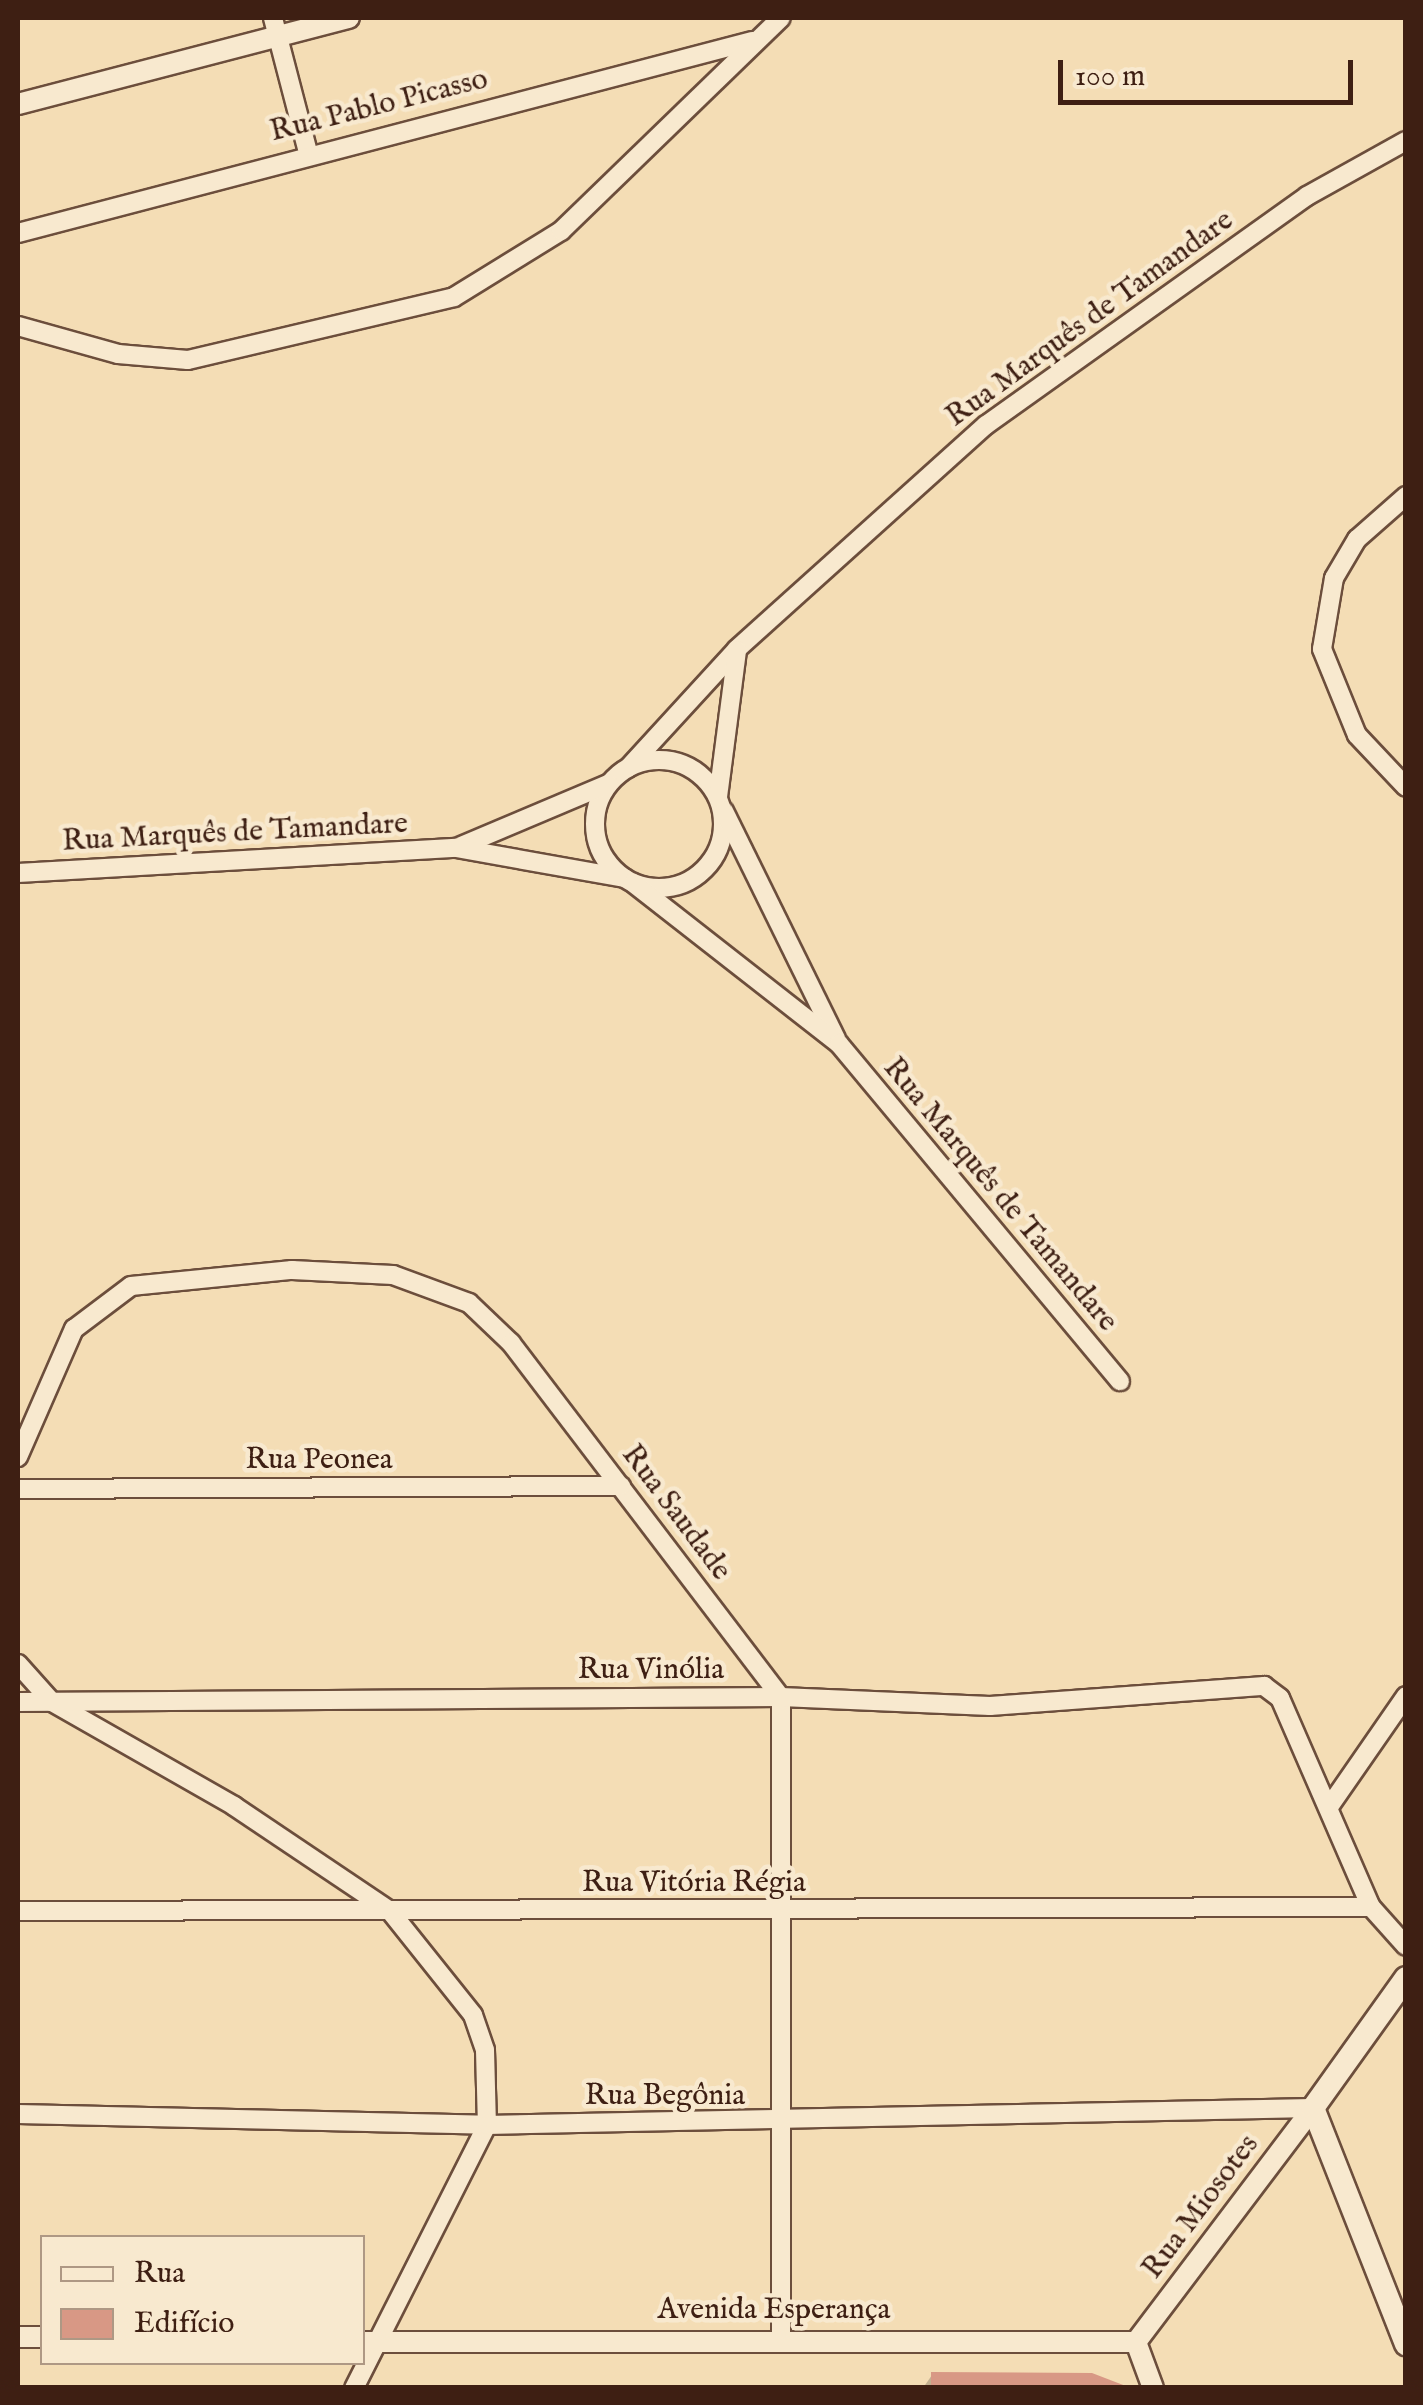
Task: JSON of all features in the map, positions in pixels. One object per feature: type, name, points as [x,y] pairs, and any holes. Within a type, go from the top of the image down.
[{"type":"main road","points":[[1406,1978],[1313,2108],[1406,2344]]},
{"type":"street","points":[[18,104],[276,26],[350,18]]},
{"type":"street","points":[[18,326],[118,354],[188,360],[454,297],[551,240],[781,18]]},
{"type":"street","points":[[276,26],[308,152]]},
{"type":"street","name":"Rua Pablo Picasso","points":[[18,233],[308,152],[756,40]]},
{"type":"street","name":"Rua Marquês de Tamandare","points":[[628,768],[737,649],[1050,375],[1350,168],[1406,141]]},
{"type":"street","points":[[1406,496],[1357,539],[1334,578],[1322,650],[1357,735],[1406,787]]},
{"type":"street","points":[[720,802],[687,766],[657,760],[628,768],[610,784],[596,834],[629,880],[674,886],[709,865],[720,802],[737,649]]},
{"type":"street","name":"Rua Marquês de Tamandare","points":[[456,848],[610,784]]},
{"type":"street","name":"Rua Marquês de Tamandare","points":[[720,802],[839,1044]]},
{"type":"street","name":"Rua Marquês de Tamandare","points":[[18,873],[456,848],[629,880],[839,1044],[1120,1382]]},
{"type":"street","name":"Rua Saudade","points":[[18,1457],[57,1356],[114,1292],[332,1269],[415,1279],[469,1303],[545,1383],[781,1696]]},
{"type":"street","name":"Rua Peonea","points":[[18,1489],[621,1486]]},
{"type":"street","points":[[18,1664],[52,1702],[234,1806],[390,1912],[473,2014],[486,2050],[487,2125],[370,2342]]},
{"type":"street","name":"Rua Vinólia","points":[[18,1702],[781,1696],[990,1706],[1254,1686],[1280,1698],[1329,1807]]},
{"type":"street","points":[[781,1696],[777,2122],[781,2339]]},
{"type":"street","points":[[1406,1696],[1329,1807],[1371,1907],[1406,1946]]},
{"type":"street","name":"Rua Vitória Régia","points":[[18,1910],[1371,1907]]},
{"type":"street","name":"Rua Begônia","points":[[18,2114],[487,2125],[1313,2108]]},
{"type":"street","name":"Rua Miosotes","points":[[1136,2342],[1313,2108]]},
{"type":"street","name":"Avenida Esperança","points":[[370,2342],[1136,2342]]},
{"type":"street","points":[[1136,2342],[1153,2388]]},
{"type":"building","points":[[931,2372],[1092,2373],[1131,2388],[931,2388]]}]
